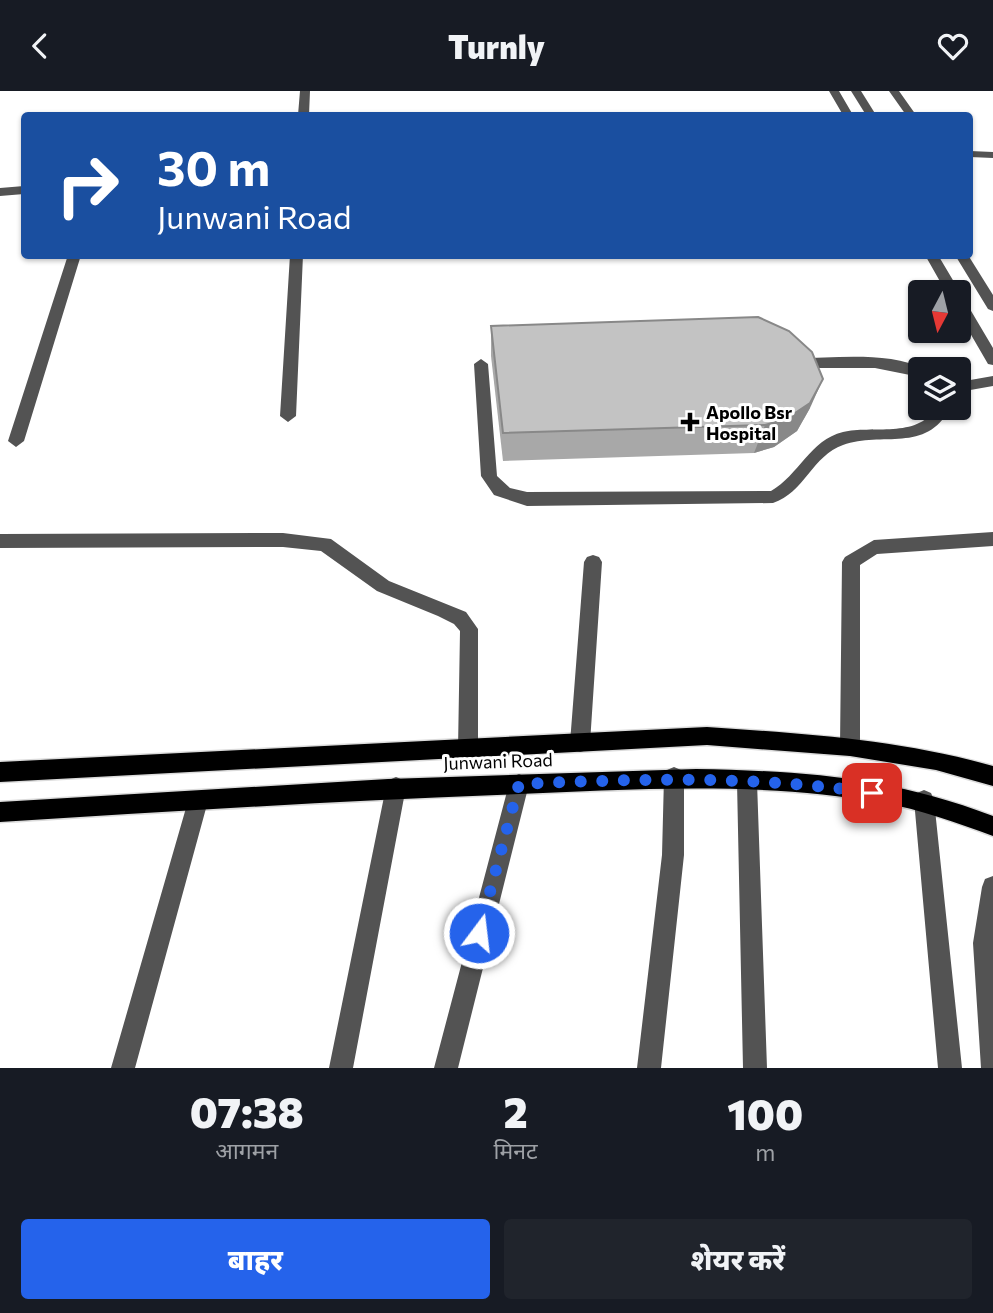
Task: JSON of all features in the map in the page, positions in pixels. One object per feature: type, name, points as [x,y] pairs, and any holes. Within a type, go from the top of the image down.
[{"type":"main road","name":"Junwani Road","points":[[0,772],[707,736],[850,746],[936,760],[993,776]]},
{"type":"main road","name":"Junwani Road","points":[[0,812],[396,787],[674,777],[820,785],[924,800],[993,826]]},
{"type":"street","points":[[304,112],[305,91]]},
{"type":"street","points":[[834,91],[846,112]]},
{"type":"street","points":[[856,91],[869,112]]},
{"type":"street","points":[[894,91],[909,112]]},
{"type":"street","points":[[973,154],[993,155]]},
{"type":"street","points":[[0,192],[21,190]]},
{"type":"street","points":[[16,441],[74,259]]},
{"type":"street","points":[[288,416],[296,259]]},
{"type":"street","points":[[933,259],[946,280]]},
{"type":"street","points":[[964,259],[993,306]]},
{"type":"street","points":[[971,322],[993,360]]},
{"type":"street","points":[[791,363],[908,367]]},
{"type":"street","points":[[481,364],[489,477],[493,487],[504,495],[527,499],[773,497],[798,482],[806,467],[831,444],[843,438],[914,431],[933,420]]},
{"type":"street","points":[[971,385],[993,381]]},
{"type":"street","points":[[850,746],[851,562],[874,547],[993,539]]},
{"type":"street","points":[[0,541],[283,540],[325,544],[383,586],[460,618],[469,629],[468,749]]},
{"type":"street","points":[[580,743],[593,562]]},
{"type":"street","points":[[649,1068],[671,881],[674,777]]},
{"type":"street","points":[[747,782],[755,1068]]},
{"type":"street","points":[[446,1068],[519,784]]},
{"type":"street","points":[[341,1068],[396,787]]},
{"type":"street","points":[[924,800],[950,1068]]},
{"type":"street","points":[[123,1068],[198,801]]},
{"type":"street","points":[[993,887],[984,943],[993,1068]]},
{"type":"building","points":[[758,317],[789,331],[812,352],[823,379],[810,403],[786,419],[765,425],[503,433],[491,326]]},
{"type":"place","name":"Apollo Bsr Hospital","points":[[690,422]]},
{"type":"route","points":[[479,933],[519,784],[674,777],[820,785],[872,793]]}]
